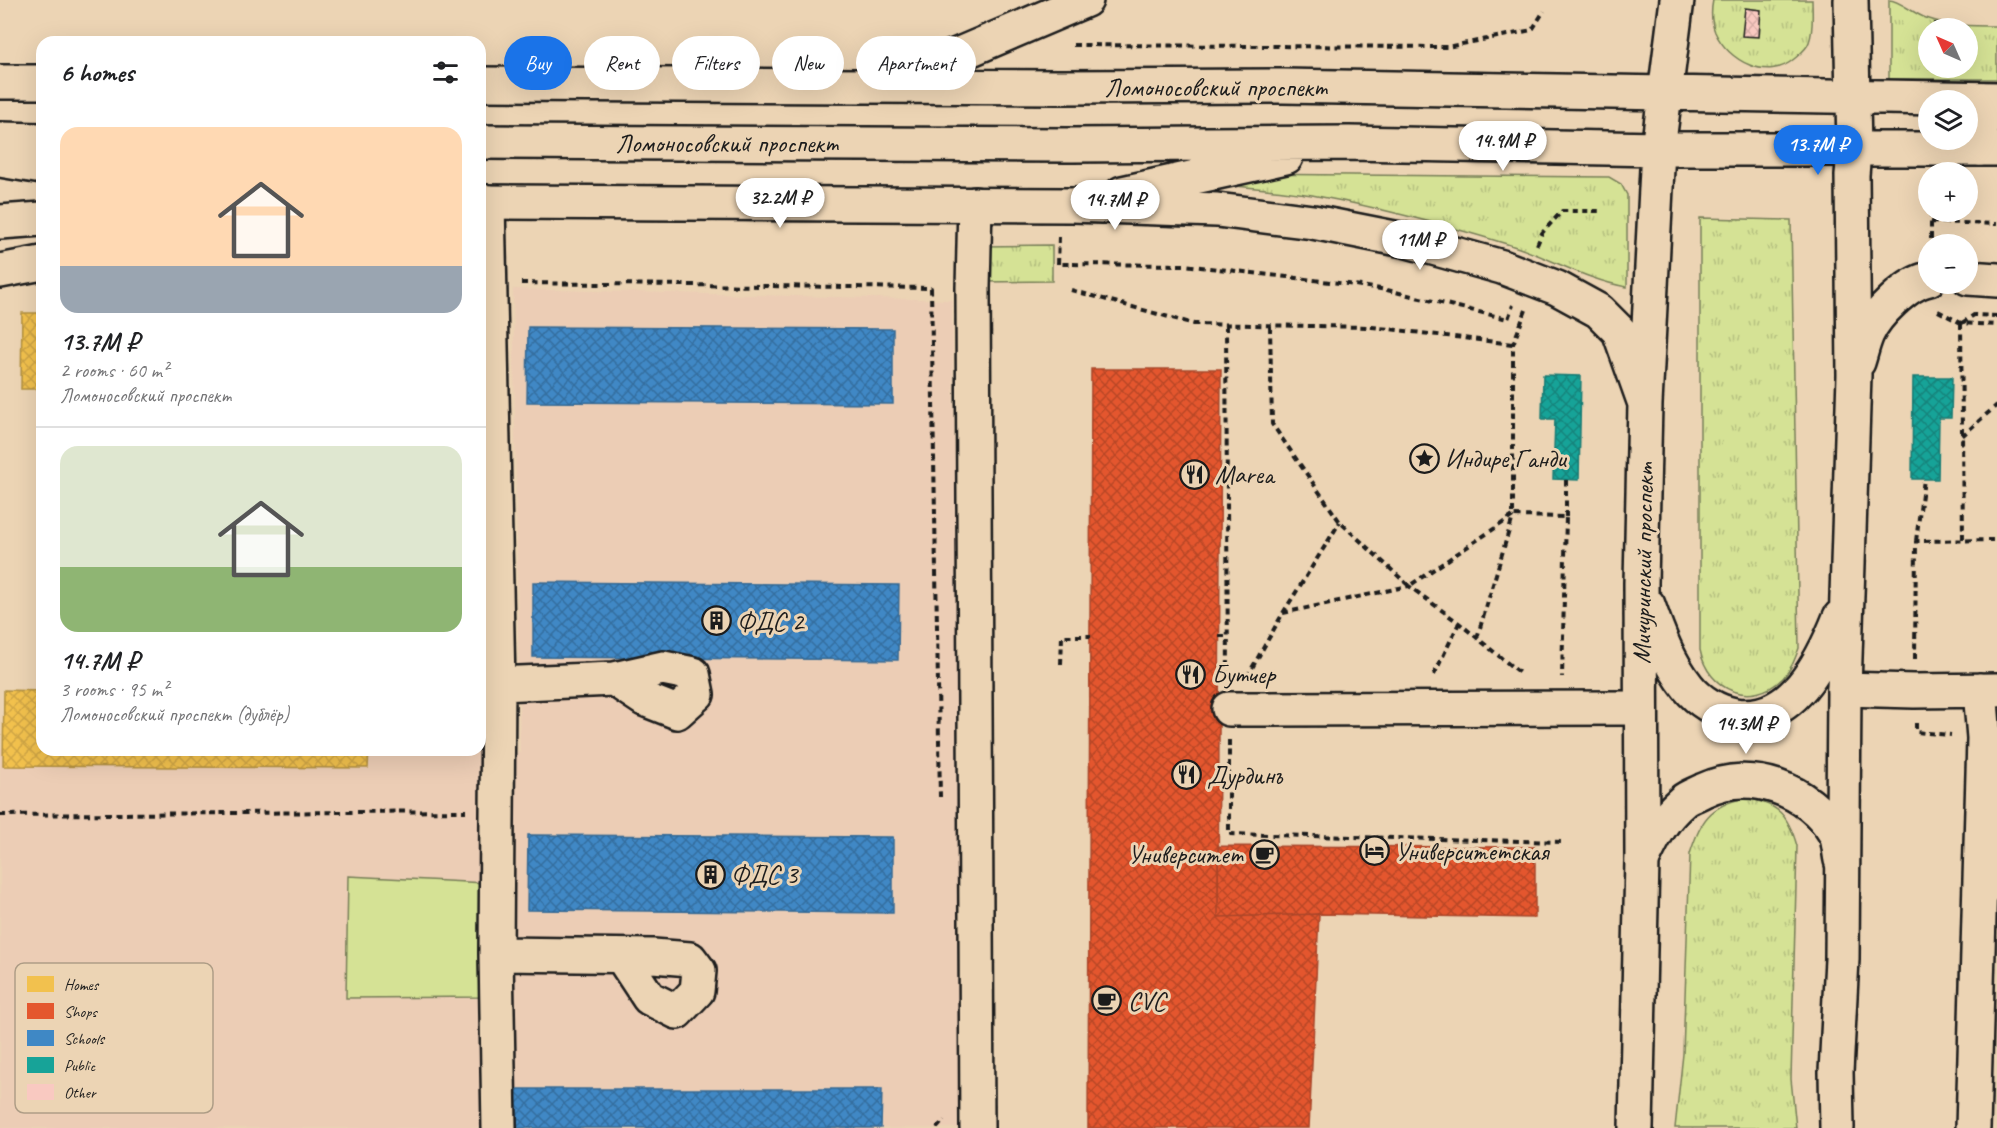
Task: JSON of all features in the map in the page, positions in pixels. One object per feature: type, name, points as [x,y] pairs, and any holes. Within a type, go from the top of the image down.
[{"type":"main road","points":[[976,47],[1086,0]]},
{"type":"main road","name":"Мичуринский проспект","points":[[1636,1128],[1642,861],[1641,583],[1646,404],[1658,149],[1677,0]]},
{"type":"main road","points":[[1837,1128],[1836,1072],[1842,959],[1844,689],[1854,375],[1851,0]]},
{"type":"main road","points":[[1853,53],[1867,0]]},
{"type":"main road","points":[[0,82],[36,82]]},
{"type":"main road","name":"Ломоносовский проспект","points":[[486,84],[856,86]]},
{"type":"main road","name":"Ломоносовский проспект","points":[[976,87],[1283,86],[1851,97]]},
{"type":"main road","points":[[1851,97],[1989,99],[1989,149],[1853,163]]},
{"type":"main road","points":[[0,140],[36,140]]},
{"type":"main road","name":"Ломоносовский проспект","points":[[486,142],[1060,145],[1349,143],[1783,150],[1853,163]]},
{"type":"main road","points":[[1072,205],[1349,143]]},
{"type":"main road","points":[[0,160],[36,166]]},
{"type":"main road","points":[[486,202],[1072,205],[1217,210],[1313,222],[1404,240],[1502,267],[1557,288],[1599,310],[1619,331],[1646,404]]},
{"type":"main road","points":[[975,204],[973,312],[977,1128]]},
{"type":"main road","points":[[0,222],[36,219]]},
{"type":"main road","points":[[486,225],[491,283],[498,684],[496,954],[499,1128]]},
{"type":"main road","points":[[0,271],[36,264]]},
{"type":"main road","points":[[1978,279],[1997,280]]},
{"type":"main road","points":[[1854,375],[1868,333],[1890,303],[1918,282]]},
{"type":"main road","points":[[1641,583],[1658,634],[1671,662],[1689,689],[1707,705],[1727,714],[1749,717],[1768,713],[1796,694],[1820,663],[1847,598]]},
{"type":"main road","points":[[498,684],[614,679]]},
{"type":"main road","points":[[1844,689],[1988,690],[1984,738],[1973,1128]]},
{"type":"main road","points":[[1228,709],[1641,708]]},
{"type":"main road","points":[[1642,861],[1660,824],[1685,799],[1716,784],[1751,780],[1785,789],[1814,807],[1836,835],[1841,860]]},
{"type":"main road","points":[[496,954],[622,957]]},
{"type":"path","points":[[1073,45],[1447,47],[1532,30],[1544,10]]},
{"type":"path","points":[[1931,234],[1930,222],[1997,224]]},
{"type":"path","points":[[491,283],[931,288],[940,798]]},
{"type":"path","points":[[1071,290],[1194,324],[1372,327],[1514,344]]},
{"type":"path","points":[[1477,638],[1513,516],[1514,344],[1526,310]]},
{"type":"path","points":[[1937,310],[1961,323],[1997,325]]},
{"type":"path","points":[[1961,323],[1974,315],[1997,316]]},
{"type":"path","points":[[1961,323],[1963,540]]},
{"type":"path","points":[[1226,325],[1229,834],[1562,842]]},
{"type":"path","points":[[1270,326],[1272,423],[1340,522],[1409,586],[1459,623],[1561,709]]},
{"type":"path","points":[[1962,436],[1997,405]]},
{"type":"path","points":[[1916,732],[1914,691],[1916,541],[1924,479]]},
{"type":"path","points":[[1561,709],[1566,480]]},
{"type":"path","points":[[1283,613],[1409,586],[1513,516],[1566,517]]},
{"type":"path","points":[[1228,709],[1283,613],[1340,522]]},
{"type":"path","points":[[1916,541],[1997,540]]},
{"type":"path","points":[[1419,709],[1459,623]]},
{"type":"path","points":[[1061,664],[1062,636],[1090,636]]},
{"type":"path","points":[[1219,636],[1228,636]]},
{"type":"path","points":[[0,815],[497,811]]},
{"type":"path","points":[[937,1128],[946,1118],[946,1128]]},
{"type":"shaded area","points":[[513,289],[952,300],[966,1128],[0,1128],[0,748],[36,748],[36,756],[486,756],[486,752],[520,752]]},
{"type":"green space","points":[[1713,0],[1812,0],[1812,26],[1808,45],[1784,66],[1773,69],[1750,65],[1729,52],[1715,32],[1712,16]]},
{"type":"green space","points":[[1889,0],[1927,18],[1918,18],[1918,78],[1978,78],[1978,25],[1997,26],[1997,79],[1889,79]]},
{"type":"green space","points":[[1234,174],[1609,177],[1621,184],[1627,195],[1627,287],[1596,279],[1507,244],[1413,217],[1317,196],[1217,184]]},
{"type":"green space","points":[[1700,218],[1791,220],[1799,648],[1791,668],[1783,678],[1771,687],[1745,694],[1722,685],[1712,676],[1700,650]]},
{"type":"green space","points":[[1052,245],[1052,281],[983,282],[983,246]]},
{"type":"green space","points":[[1745,798],[1774,807],[1780,812],[1790,826],[1797,846],[1791,1079],[1796,1128],[1675,1128],[1683,1054],[1690,854],[1698,832],[1708,816],[1723,805]]},
{"type":"green space","points":[[348,876],[486,883],[487,997],[346,998]]},
{"type":"building: Homes","points":[[22,313],[36,313],[36,389],[21,389]]},
{"type":"building: Homes","points":[[4,690],[36,691],[36,756],[369,756],[368,768],[3,766]]},
{"type":"building: Shops","points":[[1091,369],[1221,369],[1218,917],[1319,914],[1309,1128],[1088,1128]]},
{"type":"building: Shops","points":[[1218,846],[1535,847],[1535,918],[1319,914],[1218,917]]},
{"type":"building: Schools","points":[[528,327],[893,329],[893,404],[527,402]]},
{"type":"building: Schools","name":"ФДС 2","points":[[533,582],[899,585],[898,660],[533,657]]},
{"type":"building: Schools","name":"ФДС 3","points":[[528,835],[893,837],[893,913],[527,910]]},
{"type":"building: Schools","points":[[516,1089],[882,1089],[881,1128],[517,1128]]},
{"type":"building: Public","points":[[1543,375],[1581,376],[1579,480],[1553,479],[1555,419],[1542,419]]},
{"type":"building: Public","points":[[1913,377],[1952,377],[1951,418],[1939,418],[1938,479],[1912,479]]},
{"type":"building: Other","points":[[1745,8],[1761,10],[1759,37],[1742,36]]},
{"type":"place","name":"Индире Ганди","points":[[1424,458]]},
{"type":"place","name":"Marea","points":[[1194,474]]},
{"type":"place","name":"ФДС 2","points":[[716,621]]},
{"type":"place","name":"Бутчер","points":[[1191,674]]},
{"type":"place","name":"Дурдинъ","points":[[1186,775]]},
{"type":"place","name":"Университетская","points":[[1374,851]]},
{"type":"place","name":"Университет","points":[[1264,854]]},
{"type":"place","name":"ФДС 3","points":[[710,874]]},
{"type":"place","name":"CVC","points":[[1107,1001]]}]
